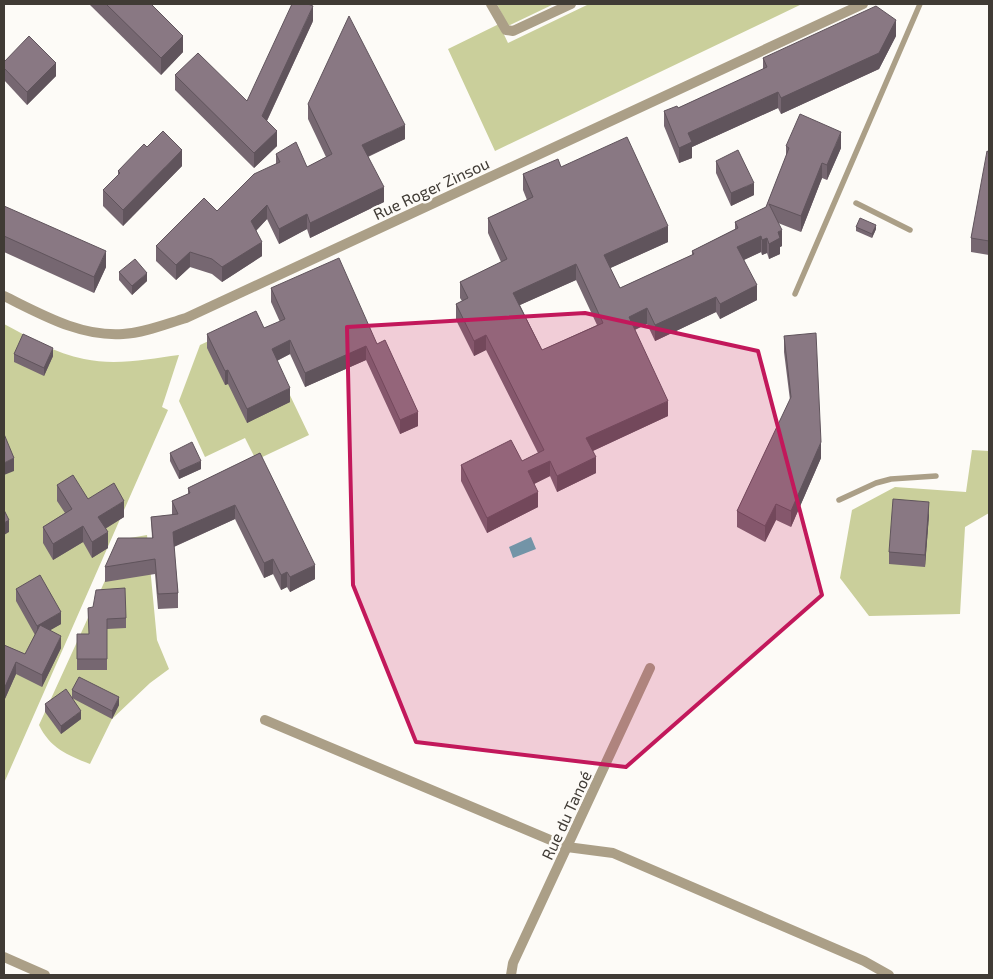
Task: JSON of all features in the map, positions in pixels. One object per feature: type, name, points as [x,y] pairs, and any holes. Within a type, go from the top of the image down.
[{"type":"street","points":[[492,4],[500,24],[506,30],[513,31],[572,4]]},
{"type":"street","name":"Rue Roger Zinsou","points":[[4,296],[79,330],[109,334],[140,331],[186,318],[863,4]]},
{"type":"street","name":"Rue du Tanoé","points":[[511,975],[513,963],[650,668]]},
{"type":"street","points":[[265,720],[567,847],[613,853],[864,961],[889,975]]},
{"type":"street","points":[[4,957],[45,975]]},
{"type":"lane","points":[[795,294],[920,4]]},
{"type":"lane","points":[[856,203],[910,230]]},
{"type":"lane","points":[[839,500],[876,483],[891,479],[936,476]]},
{"type":"highlighted area","points":[[585,313],[758,351],[822,595],[626,767],[416,742],[353,585],[347,327]]},
{"type":"green space","points":[[497,4],[554,4],[508,26]]},
{"type":"green space","points":[[589,4],[802,4],[495,151],[448,49],[499,24],[508,43]]},
{"type":"green space","points":[[254,320],[309,435],[256,460],[245,438],[205,457],[179,401],[200,345]]},
{"type":"green space","points":[[4,324],[53,349],[84,359],[120,362],[179,355],[162,407],[168,410],[4,783]]},
{"type":"green space","points":[[972,450],[989,451],[989,513],[965,527],[960,614],[869,616],[840,578],[852,510],[895,487],[966,492]]},
{"type":"green space","points":[[147,535],[157,640],[169,669],[150,683],[112,719],[90,764],[60,750],[48,740],[39,725],[124,539]]},
{"type":"water","points":[[531,537],[536,549],[513,558],[509,547]]},
{"type":"building","points":[[106,4],[151,4],[183,36],[161,58]]},
{"type":"building","points":[[292,4],[308,4],[313,6],[262,116],[277,131],[254,153],[175,75],[198,53],[247,101]]},
{"type":"building","points":[[876,6],[896,20],[879,53],[781,98],[778,92],[688,133],[692,142],[679,148],[664,111],[677,106],[678,108],[767,67],[763,58]]},
{"type":"building","points":[[349,16],[405,125],[362,145],[384,187],[310,223],[307,214],[279,229],[267,205],[251,221],[262,242],[222,267],[212,259],[190,252],[176,265],[156,246],[204,198],[217,211],[254,174],[280,162],[276,154],[296,142],[307,167],[332,154],[308,104]]},
{"type":"building","points":[[29,36],[56,63],[27,92],[4,68],[4,62]]},
{"type":"building","points":[[800,114],[841,132],[827,165],[822,163],[801,216],[769,204],[782,230],[778,232],[780,238],[769,244],[767,238],[762,240],[761,236],[737,247],[757,285],[720,304],[716,297],[655,325],[647,308],[629,317],[668,401],[586,438],[596,457],[557,476],[550,461],[528,471],[538,492],[487,518],[461,465],[511,440],[522,461],[544,450],[486,335],[474,341],[456,304],[468,298],[460,282],[507,259],[488,218],[533,197],[523,174],[558,159],[561,167],[627,137],[668,226],[604,255],[620,288],[694,254],[692,251],[738,228],[735,222],[766,207],[789,148],[786,146]],"holes":[[[576,264],[603,323],[542,350],[513,293]]]},
{"type":"building","points":[[163,131],[182,150],[123,210],[103,190],[144,144],[147,147]]},
{"type":"building","points":[[738,150],[754,183],[731,193],[716,161]]},
{"type":"building","points":[[987,151],[989,152],[989,241],[971,238]]},
{"type":"building","points":[[4,206],[106,251],[94,277],[4,236]]},
{"type":"building","points":[[860,218],[876,225],[872,234],[856,227]]},
{"type":"building","points":[[339,258],[377,344],[385,340],[418,412],[400,420],[366,346],[305,373],[290,340],[272,349],[290,388],[247,409],[228,370],[225,371],[207,334],[256,311],[264,328],[285,319],[271,288]]},
{"type":"building","points":[[135,259],[147,273],[132,286],[119,272]]},
{"type":"building","points":[[816,333],[821,442],[791,511],[776,504],[765,526],[737,511],[791,397],[784,336]]},
{"type":"building","points":[[23,334],[53,348],[44,368],[14,354]]},
{"type":"building","points":[[4,434],[14,458],[4,463]]},
{"type":"building","points":[[192,442],[201,461],[179,471],[170,453]]},
{"type":"building","points":[[260,453],[315,565],[290,577],[287,572],[281,575],[273,559],[264,563],[235,505],[173,532],[178,593],[158,594],[155,559],[105,567],[118,538],[153,538],[151,517],[178,514],[172,501],[190,493],[188,488]]},
{"type":"building","points":[[73,475],[88,499],[114,483],[124,501],[98,517],[108,532],[92,542],[83,526],[53,544],[43,527],[72,509],[57,485]]},
{"type":"building","points":[[893,499],[929,502],[925,555],[889,552]]},
{"type":"building","points":[[4,510],[9,520],[4,523]]},
{"type":"building","points":[[40,575],[61,612],[37,626],[16,589]]},
{"type":"building","points":[[125,588],[126,618],[107,619],[107,659],[77,659],[77,634],[89,634],[88,608],[93,607],[96,590]]},
{"type":"building","points":[[40,625],[61,636],[42,675],[16,662],[4,689],[4,645],[25,654]]},
{"type":"building","points":[[79,677],[119,697],[112,711],[72,690]]},
{"type":"building","points":[[66,689],[81,711],[61,726],[45,704]]}]
